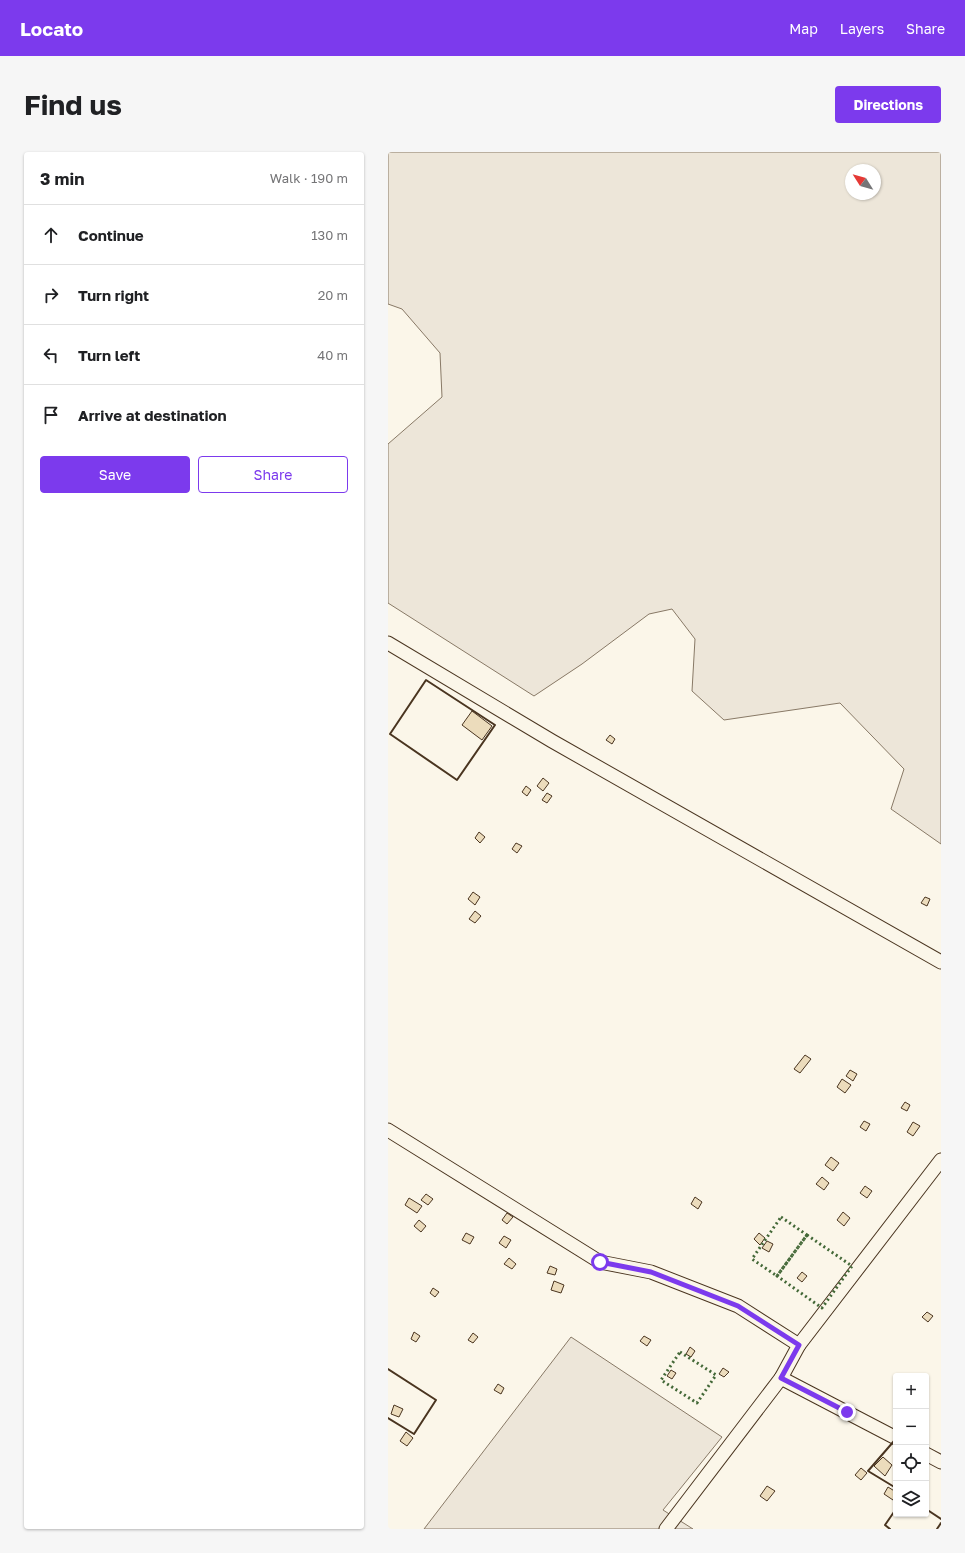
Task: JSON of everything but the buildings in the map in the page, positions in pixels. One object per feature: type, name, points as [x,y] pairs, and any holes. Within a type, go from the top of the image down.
[{"type":"street","points":[[388,644],[552,741],[941,962]]},
{"type":"street","points":[[388,1130],[600,1262],[651,1272],[738,1306],[799,1345]]},
{"type":"street","points":[[669,1528],[781,1378],[799,1345],[941,1160]]},
{"type":"street","points":[[781,1378],[893,1436]]},
{"type":"street","points":[[929,1456],[941,1462]]},
{"type":"shaded area","points":[[388,152],[941,152],[941,844],[891,809],[904,769],[840,703],[724,720],[692,691],[695,639],[672,609],[649,614],[582,664],[534,696],[388,603],[388,444],[442,397],[440,353],[402,309],[388,304]]},
{"type":"shaded area","points":[[571,1337],[722,1437],[663,1510],[693,1529],[424,1529]]},
{"type":"hedge","points":[[781,1217],[807,1235],[777,1276],[752,1259],[781,1217]]},
{"type":"hedge","points":[[807,1235],[852,1266],[822,1308],[777,1276],[807,1235]]},
{"type":"hedge","points":[[680,1352],[716,1375],[697,1403],[661,1380],[680,1352]]},
{"type":"wall","points":[[426,680],[495,725],[457,780],[390,734],[426,680]]},
{"type":"wall","points":[[388,1369],[436,1400],[414,1434],[388,1418]]},
{"type":"wall","points":[[893,1442],[868,1471],[893,1486]]},
{"type":"wall","points":[[929,1511],[941,1519]]},
{"type":"wall","points":[[890,1529],[885,1525],[893,1513]]},
{"type":"wall","points":[[937,1529],[941,1523]]},
{"type":"route","points":[[600,1262],[651,1272],[738,1306],[799,1345],[781,1378],[847,1412]]}]
